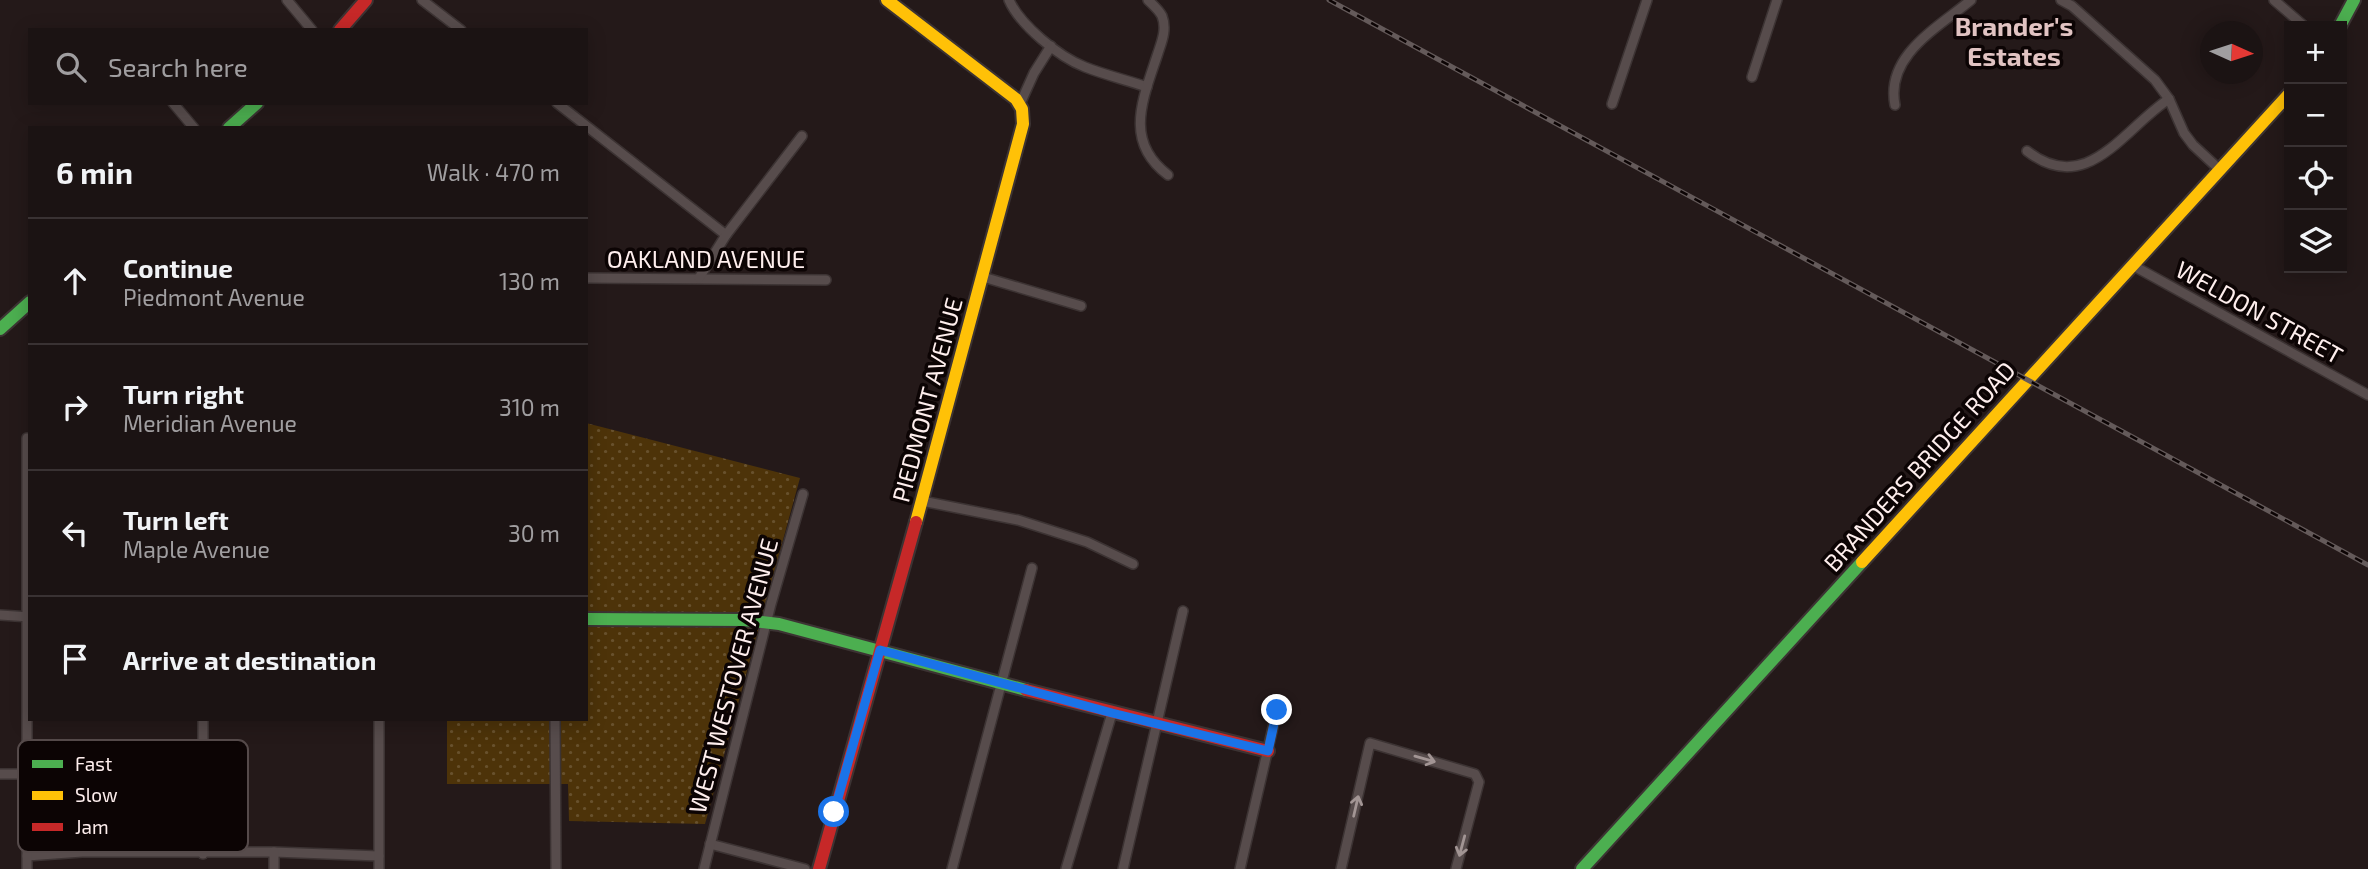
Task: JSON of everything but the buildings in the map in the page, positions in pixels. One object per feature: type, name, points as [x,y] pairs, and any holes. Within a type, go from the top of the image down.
[{"type":"street","points":[[287,0],[310,28]]},
{"type":"street","points":[[342,28],[366,0]]},
{"type":"street","points":[[422,0],[458,28]]},
{"type":"street","points":[[887,0],[990,77],[1020,104],[1034,73],[1051,46]]},
{"type":"street","points":[[1009,0],[1020,19],[1051,46],[1084,67],[1147,86]]},
{"type":"street","points":[[1148,0],[1161,14],[1164,34],[1147,86],[1139,129],[1141,140],[1157,166],[1168,175]]},
{"type":"street","points":[[1612,104],[1647,0]]},
{"type":"street","points":[[1752,77],[1777,0]]},
{"type":"street","points":[[1895,105],[1894,81],[1900,65],[1926,36],[1971,0]]},
{"type":"street","points":[[2061,0],[2072,6],[2149,74],[2169,99],[2184,133],[2220,170]]},
{"type":"street","points":[[2274,0],[2298,21]]},
{"type":"street","points":[[2343,21],[2354,0]]},
{"type":"street","points":[[2027,151],[2044,162],[2055,165],[2068,167],[2091,163],[2108,152],[2150,111],[2169,99]]},
{"type":"street","name":"BRANDERS BRIDGE ROAD","points":[[1583,869],[2284,100]]},
{"type":"street","name":"PIEDMONT AVENUE","points":[[819,869],[983,278],[1023,124],[1020,104]]},
{"type":"street","points":[[175,105],[192,126]]},
{"type":"street","points":[[231,126],[255,105]]},
{"type":"street","points":[[559,105],[586,126]]},
{"type":"street","points":[[588,128],[726,235]]},
{"type":"street","points":[[699,278],[726,235],[802,135]]},
{"type":"street","name":"WELDON STREET","points":[[2132,265],[2368,395]]},
{"type":"street","name":"OAKLAND AVENUE","points":[[588,278],[826,279]]},
{"type":"street","points":[[983,278],[1081,306]]},
{"type":"street","points":[[0,329],[28,304]]},
{"type":"street","points":[[26,740],[27,438]]},
{"type":"street","name":"WEST WESTOVER AVENUE","points":[[704,869],[766,621],[803,494]]},
{"type":"street","points":[[922,501],[1018,520],[1087,542],[1133,564]]},
{"type":"street","points":[[951,869],[1032,568]]},
{"type":"street","points":[[1123,869],[1183,611]]},
{"type":"street","points":[[0,615],[28,616]]},
{"type":"street","points":[[588,619],[766,621],[1112,713],[1268,751]]},
{"type":"street","points":[[1240,869],[1277,710]]},
{"type":"street","points":[[1066,869],[1112,713]]},
{"type":"street","points":[[203,721],[203,740]]},
{"type":"street","points":[[379,721],[379,869]]},
{"type":"street","points":[[555,721],[556,869]]},
{"type":"street","points":[[1341,869],[1370,743],[1478,776],[1479,782],[1456,869]]},
{"type":"street","points":[[0,774],[18,774]]},
{"type":"street","points":[[710,844],[805,869]]},
{"type":"street","points":[[27,852],[27,869]]},
{"type":"street","points":[[27,856],[82,852],[274,852],[379,856]]},
{"type":"street","points":[[274,852],[274,869]]},
{"type":"shaded area","points":[[588,424],[800,478],[705,824],[569,821],[568,784],[447,784],[447,721],[588,721]]},
{"type":"railway","points":[[1329,0],[2368,565]]},
{"type":"traffic: fast","points":[[2343,21],[2354,0]]},
{"type":"traffic: fast","points":[[231,126],[255,105]]},
{"type":"traffic: fast","points":[[0,329],[28,304]]},
{"type":"traffic: fast","points":[[1582,869],[1862,562]]},
{"type":"traffic: fast","points":[[588,619],[744,620],[779,624],[1026,690]]},
{"type":"traffic: slow","points":[[887,0],[1016,99],[1022,109],[1023,124],[916,522]]},
{"type":"traffic: slow","points":[[1862,562],[2284,99]]},
{"type":"traffic: jam","points":[[342,28],[366,0]]},
{"type":"traffic: jam","points":[[819,869],[916,522]]},
{"type":"traffic: jam","points":[[1026,690],[1268,751]]},
{"type":"district","name":"Brander's Estates","points":[[2014,42]]},
{"type":"route","points":[[834,812],[880,650],[1112,713],[1268,751],[1277,710]]}]
